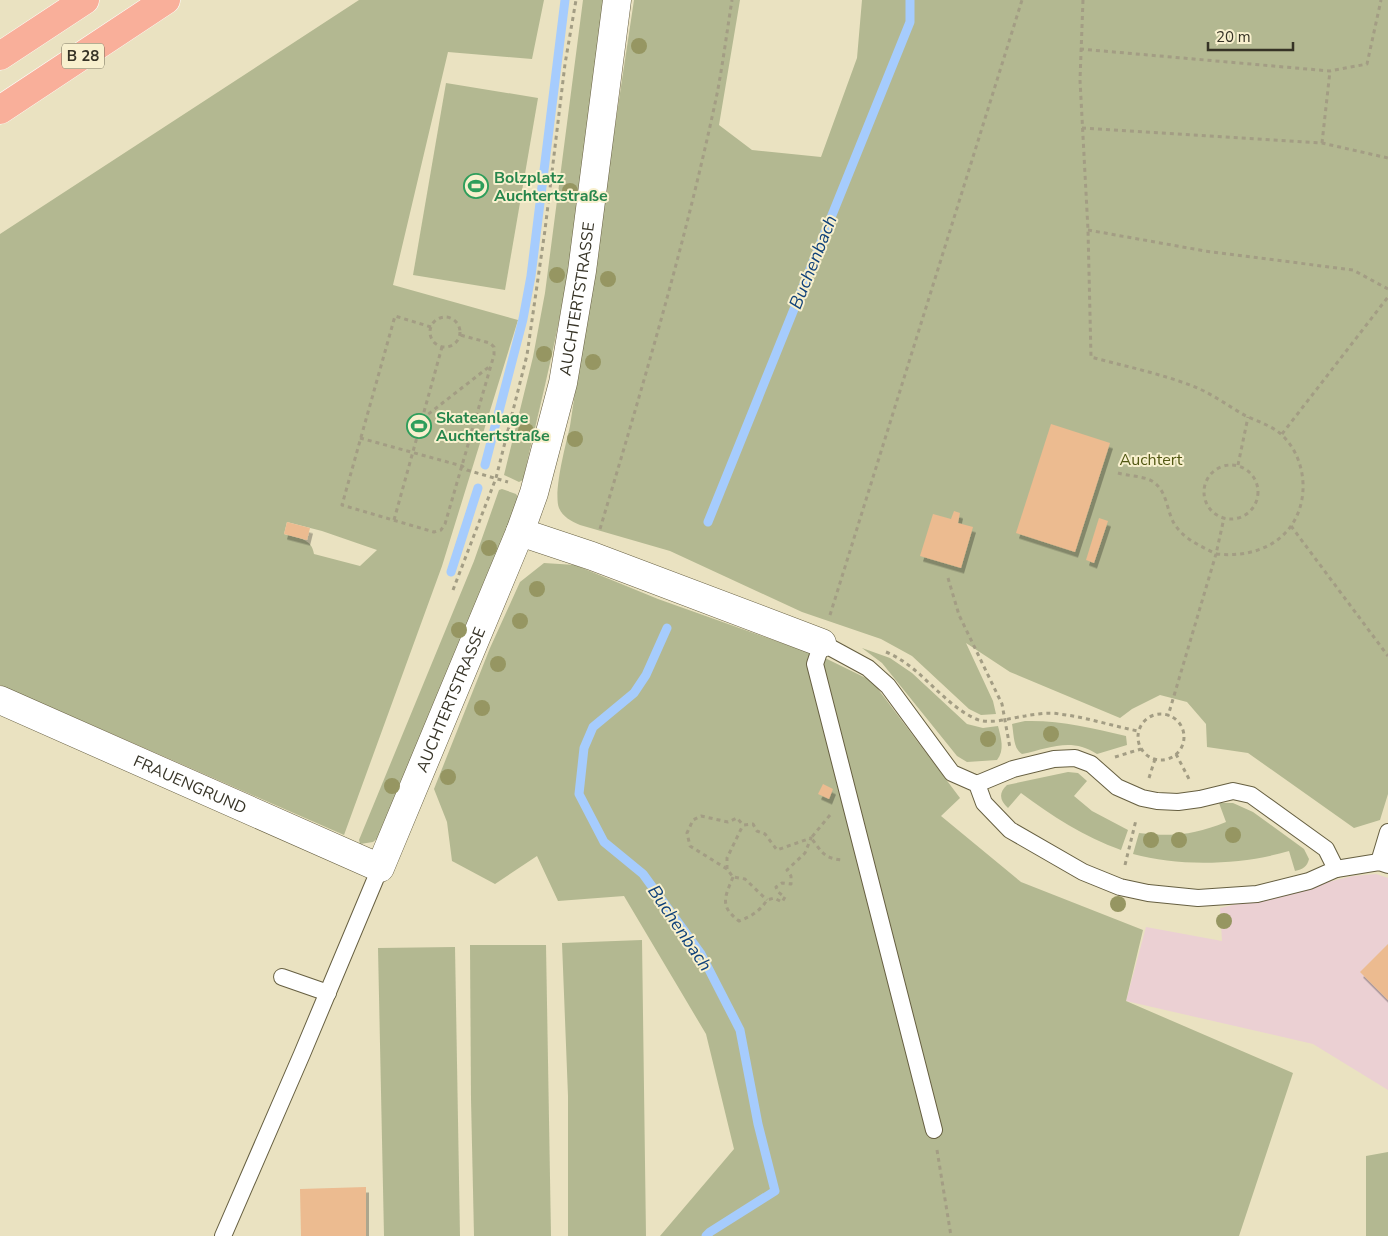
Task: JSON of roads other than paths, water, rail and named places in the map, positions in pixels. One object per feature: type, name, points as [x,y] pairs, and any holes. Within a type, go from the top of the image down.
[{"type":"highway","name":"B 28","points":[[0,56],[85,0]]},
{"type":"highway","name":"B 28","points":[[0,110],[166,0]]},
{"type":"street","name":"AUCHTERTSTRASSE","points":[[380,868],[520,532],[534,493],[563,383],[582,271],[617,0]]},
{"type":"street","points":[[520,532],[592,556],[822,643]]},
{"type":"street","name":"FRAUENGRUND","points":[[0,700],[380,868]]},
{"type":"lane","points":[[934,1130],[815,664],[822,643],[868,668],[888,686],[952,773],[977,784],[984,802],[1010,830],[1083,872],[1120,887],[1148,893],[1198,898],[1257,894],[1309,881],[1336,869],[1383,864],[1388,832]]},
{"type":"lane","points":[[977,784],[1013,769],[1054,759],[1075,758],[1091,764],[1117,787],[1150,800],[1178,802],[1233,791],[1250,795],[1326,850],[1336,869]]},
{"type":"lane","points":[[223,1236],[380,868]]},
{"type":"lane","points":[[282,976],[328,993]]},
{"type":"waterway","points":[[485,465],[523,319],[531,276],[565,0]]},
{"type":"waterway","name":"Buchenbach","points":[[708,522],[910,22],[910,0]]},
{"type":"waterway","points":[[451,572],[478,488]]},
{"type":"waterway","name":"Buchenbach","points":[[667,628],[646,675],[634,693],[593,727],[584,748],[579,794],[604,842],[643,874],[701,954],[740,1030],[758,1124],[775,1191],[706,1236]]},
{"type":"place","name":"Bolzplatz Auchtertstraße","points":[[476,186]]},
{"type":"place","name":"Skateanlage Auchtertstraße","points":[[419,426]]},
{"type":"park label","name":"Auchtert","points":[[1151,459]]}]
